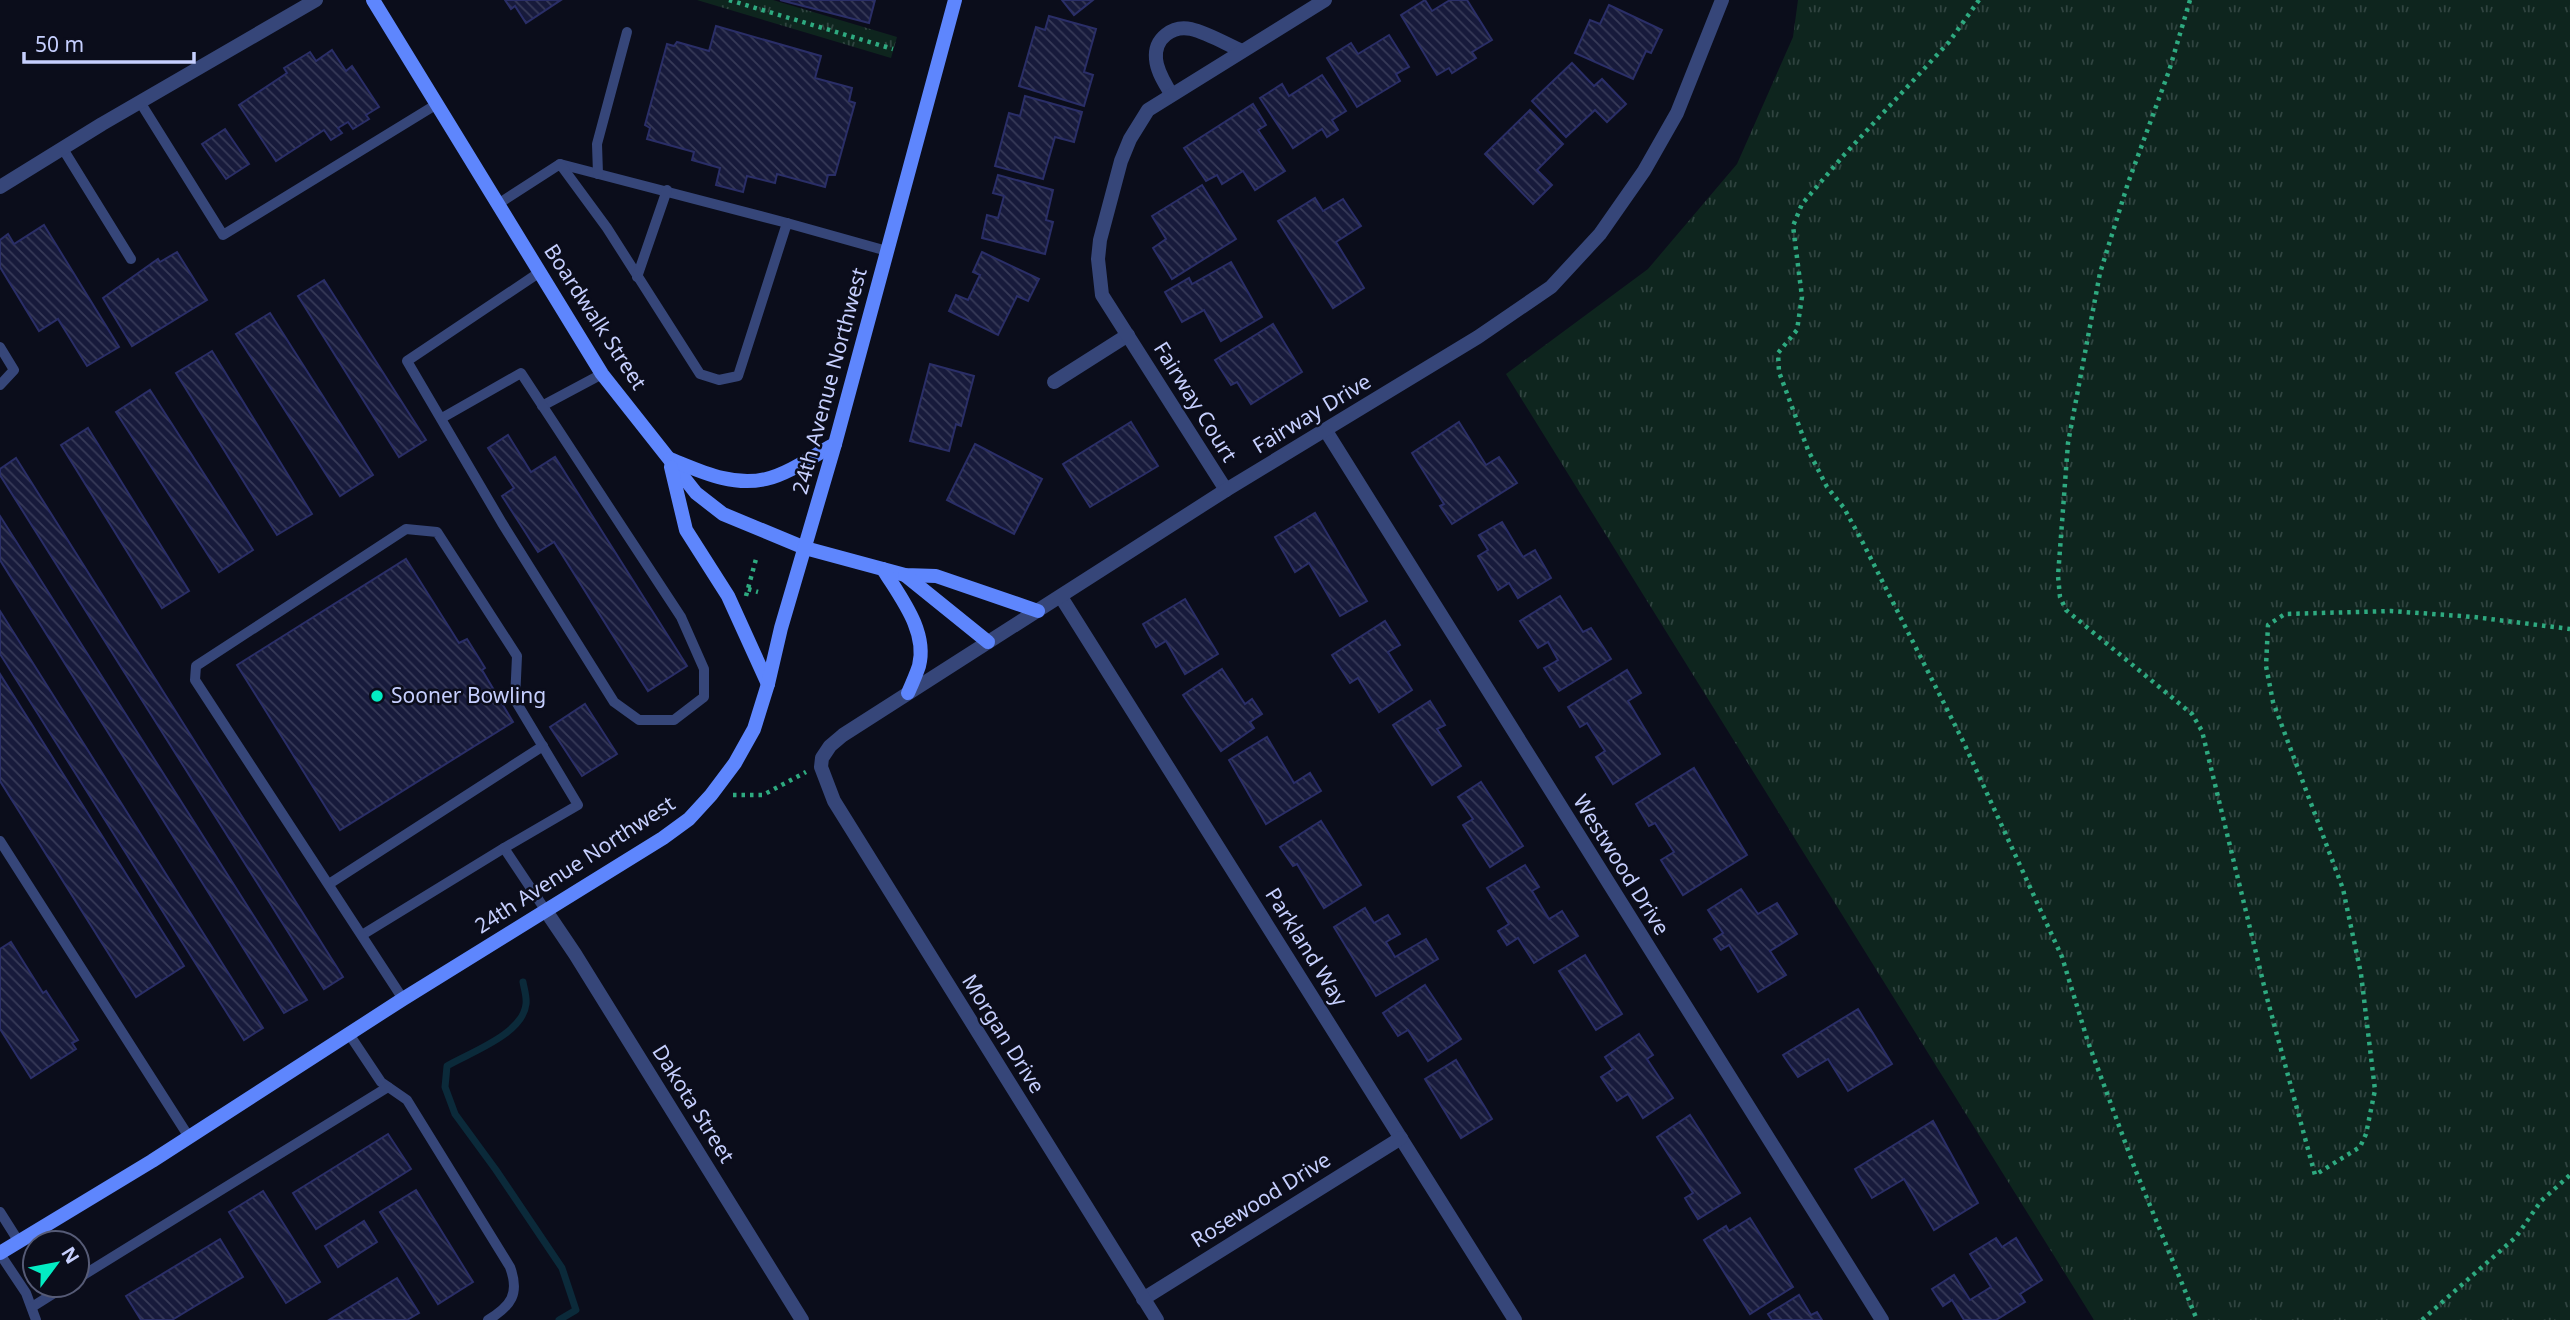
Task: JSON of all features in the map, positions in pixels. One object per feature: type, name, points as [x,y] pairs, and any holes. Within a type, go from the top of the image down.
[{"type":"main road","name":"Boardwalk Street","points":[[373,0],[602,374],[696,493],[716,510],[776,537],[805,548],[905,575]]},
{"type":"main road","name":"24th Avenue Northwest","points":[[0,1253],[663,838],[689,819],[736,763],[754,729],[768,684],[781,628],[835,444],[955,0]]},
{"type":"main road","points":[[669,459],[717,477],[748,481],[766,479],[778,474],[835,444]]},
{"type":"main road","points":[[669,459],[686,530],[728,596],[768,684]]},
{"type":"main road","points":[[883,569],[919,636],[919,665],[908,693]]},
{"type":"main road","points":[[905,575],[936,576],[1038,611]]},
{"type":"main road","points":[[905,575],[988,642]]},
{"type":"street","points":[[0,187],[317,0]]},
{"type":"street","name":"Fairway Court","points":[[1226,490],[1102,295],[1098,259],[1100,240],[1121,161],[1130,139],[1149,110],[1325,0]]},
{"type":"street","name":"Fairway Drive","points":[[821,767],[830,746],[908,693],[1226,490],[1519,310],[1551,287],[1578,261],[1616,212],[1677,113],[1721,0]]},
{"type":"street","points":[[1171,94],[1158,70],[1155,56],[1158,44],[1177,27],[1194,29],[1242,51]]},
{"type":"street","name":"Fairway Court","points":[[1054,382],[1128,335]]},
{"type":"street","name":"Westwood Drive","points":[[1326,431],[1882,1320]]},
{"type":"street","name":"Parkland Way","points":[[1061,597],[1515,1320]]},
{"type":"street","name":"Morgan Drive","points":[[821,767],[834,801],[1157,1320]]},
{"type":"street","name":"Dakota Street","points":[[546,911],[802,1320]]},
{"type":"street","name":"Rosewood Drive","points":[[1143,1298],[1401,1138]]},
{"type":"lane","points":[[598,174],[597,144],[627,32]]},
{"type":"lane","points":[[140,102],[223,235],[437,104]]},
{"type":"lane","points":[[63,149],[131,259]]},
{"type":"lane","points":[[498,204],[560,164],[667,190],[887,251]]},
{"type":"lane","points":[[560,164],[607,228],[700,374],[719,380],[738,376],[787,223]]},
{"type":"lane","points":[[637,276],[667,190]]},
{"type":"lane","points":[[442,418],[521,373],[681,617],[704,669],[704,697],[674,720],[639,720],[614,702],[502,523],[407,361],[540,272]]},
{"type":"lane","points":[[0,347],[14,370],[0,385]]},
{"type":"lane","points":[[542,405],[602,374]]},
{"type":"lane","points":[[362,935],[578,805],[515,700],[517,656],[436,532],[406,529],[196,666],[195,680],[403,999]]},
{"type":"lane","points":[[329,884],[543,746]]},
{"type":"lane","points":[[0,841],[189,1137]]},
{"type":"lane","points":[[504,848],[546,911]]},
{"type":"lane","points":[[349,1034],[381,1082],[407,1100],[510,1267],[514,1278],[510,1301],[505,1310],[488,1320]]},
{"type":"lane","points":[[91,1270],[388,1087]]},
{"type":"lane","points":[[0,1212],[19,1242]]},
{"type":"lane","points":[[0,1253],[26,1293],[36,1320]]},
{"type":"lane","points":[[32,1307],[45,1299]]},
{"type":"path","points":[[729,0],[893,49]]},
{"type":"path","points":[[1979,0],[1949,42],[1802,204],[1793,226],[1802,297],[1797,330],[1778,353],[1779,372],[1808,450],[1827,487],[1863,542],[1963,741],[2036,897],[2062,957],[2088,1042],[2135,1169],[2197,1320]]},
{"type":"path","points":[[2190,0],[2169,71],[2128,183],[2100,273],[2068,443],[2058,576],[2060,597],[2066,610],[2192,715],[2202,732],[2267,998],[2315,1175],[2360,1147],[2366,1134],[2375,1090],[2361,974],[2343,889],[2273,702],[2266,666],[2268,625],[2285,614],[2391,611],[2474,617],[2570,629]]},
{"type":"path","points":[[744,603],[756,559]]},
{"type":"path","points":[[748,589],[758,592]]},
{"type":"path","points":[[711,795],[763,795],[801,773],[821,767]]},
{"type":"path","points":[[2422,1320],[2516,1237],[2541,1201],[2570,1175]]},
{"type":"green space","points":[[697,0],[773,0],[897,37],[891,58]]},
{"type":"green space","points":[[1798,0],[2570,0],[2570,1320],[2094,1320],[1506,374],[1648,269],[1737,164],[1793,37]]},
{"type":"building","points":[[505,0],[561,0],[526,23],[515,6],[511,9]]},
{"type":"building","points":[[780,0],[875,0],[869,23]]},
{"type":"building","points":[[1062,0],[1093,0],[1074,15]]},
{"type":"building","points":[[1425,0],[1432,11],[1450,0],[1467,0],[1492,40],[1472,52],[1476,58],[1452,73],[1449,68],[1437,75],[1401,15]]},
{"type":"building","points":[[1609,5],[1662,30],[1651,53],[1646,51],[1633,79],[1575,53],[1590,20],[1600,24]]},
{"type":"building","points":[[1049,16],[1096,29],[1084,72],[1093,75],[1084,106],[1019,86],[1036,27],[1045,30]]},
{"type":"building","points":[[716,26],[821,56],[815,78],[852,88],[849,101],[855,103],[835,175],[828,175],[825,187],[777,174],[775,183],[747,176],[743,192],[716,185],[720,168],[692,160],[694,152],[647,139],[650,128],[645,125],[667,44],[674,46],[677,42],[709,51]]},
{"type":"building","points":[[1389,35],[1409,67],[1396,74],[1400,81],[1357,107],[1327,58],[1351,43],[1358,54]]},
{"type":"building","points":[[332,50],[346,71],[352,66],[379,107],[366,115],[369,119],[353,129],[348,122],[338,128],[342,133],[331,140],[324,130],[276,161],[239,105],[287,73],[284,68],[310,52],[316,61]]},
{"type":"building","points":[[1572,63],[1594,86],[1602,79],[1626,104],[1607,122],[1595,110],[1566,137],[1532,101]]},
{"type":"building","points":[[1322,75],[1346,111],[1332,120],[1338,130],[1327,137],[1322,129],[1293,148],[1260,98],[1282,84],[1289,96]]},
{"type":"building","points":[[1025,96],[1082,112],[1074,142],[1055,137],[1043,179],[995,166],[1009,113],[1020,116]]},
{"type":"building","points":[[1253,104],[1266,125],[1258,130],[1285,171],[1255,190],[1243,171],[1222,184],[1217,175],[1206,181],[1184,148]]},
{"type":"building","points":[[1530,110],[1563,144],[1537,170],[1552,185],[1533,204],[1485,154]]},
{"type":"building","points":[[225,129],[249,164],[226,179],[202,144]]},
{"type":"building","points":[[998,175],[1053,190],[1046,220],[1053,222],[1045,254],[982,238],[987,215],[998,218],[1004,196],[993,193]]},
{"type":"building","points":[[1202,185],[1236,239],[1172,279],[1153,248],[1166,239],[1152,216]]},
{"type":"building","points":[[1315,198],[1323,211],[1343,199],[1361,226],[1336,242],[1364,288],[1333,308],[1278,221]]},
{"type":"building","points":[[44,225],[119,347],[87,366],[58,319],[39,331],[0,267],[0,240],[8,234],[14,244]]},
{"type":"building","points":[[177,252],[207,300],[132,346],[103,298],[158,259],[160,262]]},
{"type":"building","points":[[982,252],[1039,279],[1028,301],[1017,296],[998,335],[949,311],[956,295],[968,300],[980,275],[973,272]]},
{"type":"building","points":[[1231,262],[1262,317],[1221,341],[1204,310],[1182,322],[1165,292],[1189,278],[1192,284]]},
{"type":"building","points":[[324,280],[426,440],[399,457],[298,296]]},
{"type":"building","points":[[270,313],[373,475],[340,496],[236,334]]},
{"type":"building","points":[[1273,324],[1302,372],[1251,404],[1237,382],[1231,385],[1215,360]]},
{"type":"building","points":[[212,351],[312,514],[277,535],[176,373]]},
{"type":"building","points":[[930,364],[974,376],[961,426],[956,424],[949,451],[910,441]]},
{"type":"building","points":[[150,390],[253,550],[219,572],[116,412]]},
{"type":"building","points":[[1131,422],[1158,466],[1090,507],[1063,464]]},
{"type":"building","points":[[1459,422],[1486,465],[1499,457],[1517,483],[1452,524],[1440,506],[1444,504],[1412,453]]},
{"type":"building","points":[[88,428],[189,591],[162,608],[61,445]]},
{"type":"building","points":[[508,435],[531,472],[555,457],[687,666],[648,691],[554,542],[538,552],[502,496],[514,488],[488,448]]},
{"type":"building","points":[[975,444],[1042,479],[1014,534],[947,500]]},
{"type":"building","points":[[16,458],[343,977],[324,989],[0,475],[0,469]]},
{"type":"building","points":[[1315,513],[1367,601],[1340,616],[1309,563],[1295,572],[1275,537]]},
{"type":"building","points":[[0,516],[307,1000],[284,1013],[0,560]]},
{"type":"building","points":[[1502,522],[1523,557],[1535,550],[1551,578],[1518,598],[1509,583],[1498,590],[1478,556],[1488,550],[1479,535]]},
{"type":"building","name":"Sooner Bowling","points":[[406,559],[459,643],[467,639],[513,722],[340,830],[237,665]]},
{"type":"building","points":[[1560,596],[1583,632],[1591,628],[1611,659],[1559,691],[1544,668],[1558,660],[1548,642],[1538,648],[1520,621]]},
{"type":"building","points":[[1185,599],[1218,654],[1185,674],[1166,641],[1156,647],[1143,624]]},
{"type":"building","points":[[0,611],[263,1028],[244,1040],[0,654]]},
{"type":"building","points":[[1385,621],[1400,645],[1388,652],[1412,690],[1379,712],[1358,678],[1350,683],[1332,655]]},
{"type":"building","points":[[1222,669],[1245,704],[1252,699],[1262,714],[1250,722],[1254,728],[1221,751],[1183,695]]},
{"type":"building","points":[[1627,670],[1641,693],[1628,701],[1660,754],[1613,784],[1596,757],[1605,751],[1587,723],[1580,727],[1568,707]]},
{"type":"building","points":[[0,674],[184,966],[136,997],[0,781]]},
{"type":"building","points":[[1430,701],[1445,725],[1437,729],[1461,766],[1432,785],[1393,725]]},
{"type":"building","points":[[585,704],[617,754],[582,776],[550,727]]},
{"type":"building","points":[[1267,737],[1294,783],[1310,773],[1321,791],[1266,824],[1229,760]]},
{"type":"building","points":[[1694,768],[1747,855],[1683,895],[1661,860],[1674,852],[1655,823],[1649,826],[1636,804]]},
{"type":"building","points":[[1481,782],[1523,846],[1490,867],[1463,825],[1473,819],[1458,797]]},
{"type":"building","points":[[1321,821],[1361,885],[1324,908],[1297,864],[1293,866],[1280,847]]},
{"type":"building","points":[[1525,865],[1539,887],[1532,891],[1549,919],[1562,911],[1578,936],[1534,963],[1518,938],[1507,945],[1498,931],[1509,924],[1487,888]]},
{"type":"building","points":[[1741,889],[1758,914],[1777,903],[1797,934],[1770,951],[1786,975],[1758,992],[1729,945],[1721,950],[1714,939],[1723,933],[1708,910]]},
{"type":"building","points":[[1365,908],[1374,923],[1388,915],[1400,934],[1386,942],[1395,957],[1426,939],[1438,959],[1376,996],[1334,927]]},
{"type":"building","points":[[11,942],[43,993],[46,991],[78,1040],[72,1043],[76,1049],[31,1078],[0,1029],[0,949]]},
{"type":"building","points":[[1585,955],[1622,1014],[1596,1030],[1559,971]]},
{"type":"building","points":[[1425,985],[1461,1039],[1428,1061],[1408,1030],[1398,1036],[1383,1013]]},
{"type":"building","points":[[1858,1009],[1892,1064],[1848,1091],[1828,1059],[1798,1077],[1783,1055]]},
{"type":"building","points":[[1639,1034],[1653,1055],[1647,1059],[1673,1098],[1643,1118],[1628,1094],[1617,1101],[1601,1077],[1613,1069],[1605,1057]]},
{"type":"building","points":[[1456,1060],[1492,1119],[1461,1138],[1425,1079]]},
{"type":"building","points":[[1690,1115],[1740,1193],[1698,1219],[1685,1198],[1693,1193],[1657,1137]]},
{"type":"building","points":[[1933,1121],[1978,1203],[1934,1230],[1904,1179],[1872,1198],[1855,1169]]},
{"type":"building","points":[[388,1134],[411,1169],[316,1229],[293,1193]]},
{"type":"building","points":[[416,1190],[473,1282],[438,1304],[380,1212]]},
{"type":"building","points":[[263,1191],[320,1282],[286,1303],[229,1212]]},
{"type":"building","points":[[1750,1218],[1793,1287],[1750,1314],[1704,1240],[1726,1226],[1729,1231]]},
{"type":"building","points":[[364,1221],[377,1242],[338,1267],[325,1246]]},
{"type":"building","points":[[1996,1238],[2002,1247],[2016,1238],[2042,1280],[2020,1294],[2025,1302],[1996,1320],[1964,1320],[1952,1300],[1943,1306],[1932,1289],[1954,1275],[1970,1300],[1991,1287],[1970,1254]]},
{"type":"building","points":[[220,1239],[243,1277],[172,1320],[141,1320],[126,1296]]},
{"type":"building","points":[[397,1278],[419,1313],[407,1320],[329,1320]]},
{"type":"building","points":[[1799,1295],[1811,1315],[1817,1312],[1822,1320],[1772,1320],[1768,1314]]},
{"type":"waterway","points":[[523,982],[526,996],[523,1015],[506,1033],[447,1066],[445,1087],[455,1114],[562,1268],[576,1310],[559,1320]]},
{"type":"place","name":"Sooner Bowling","points":[[377,696]]}]
